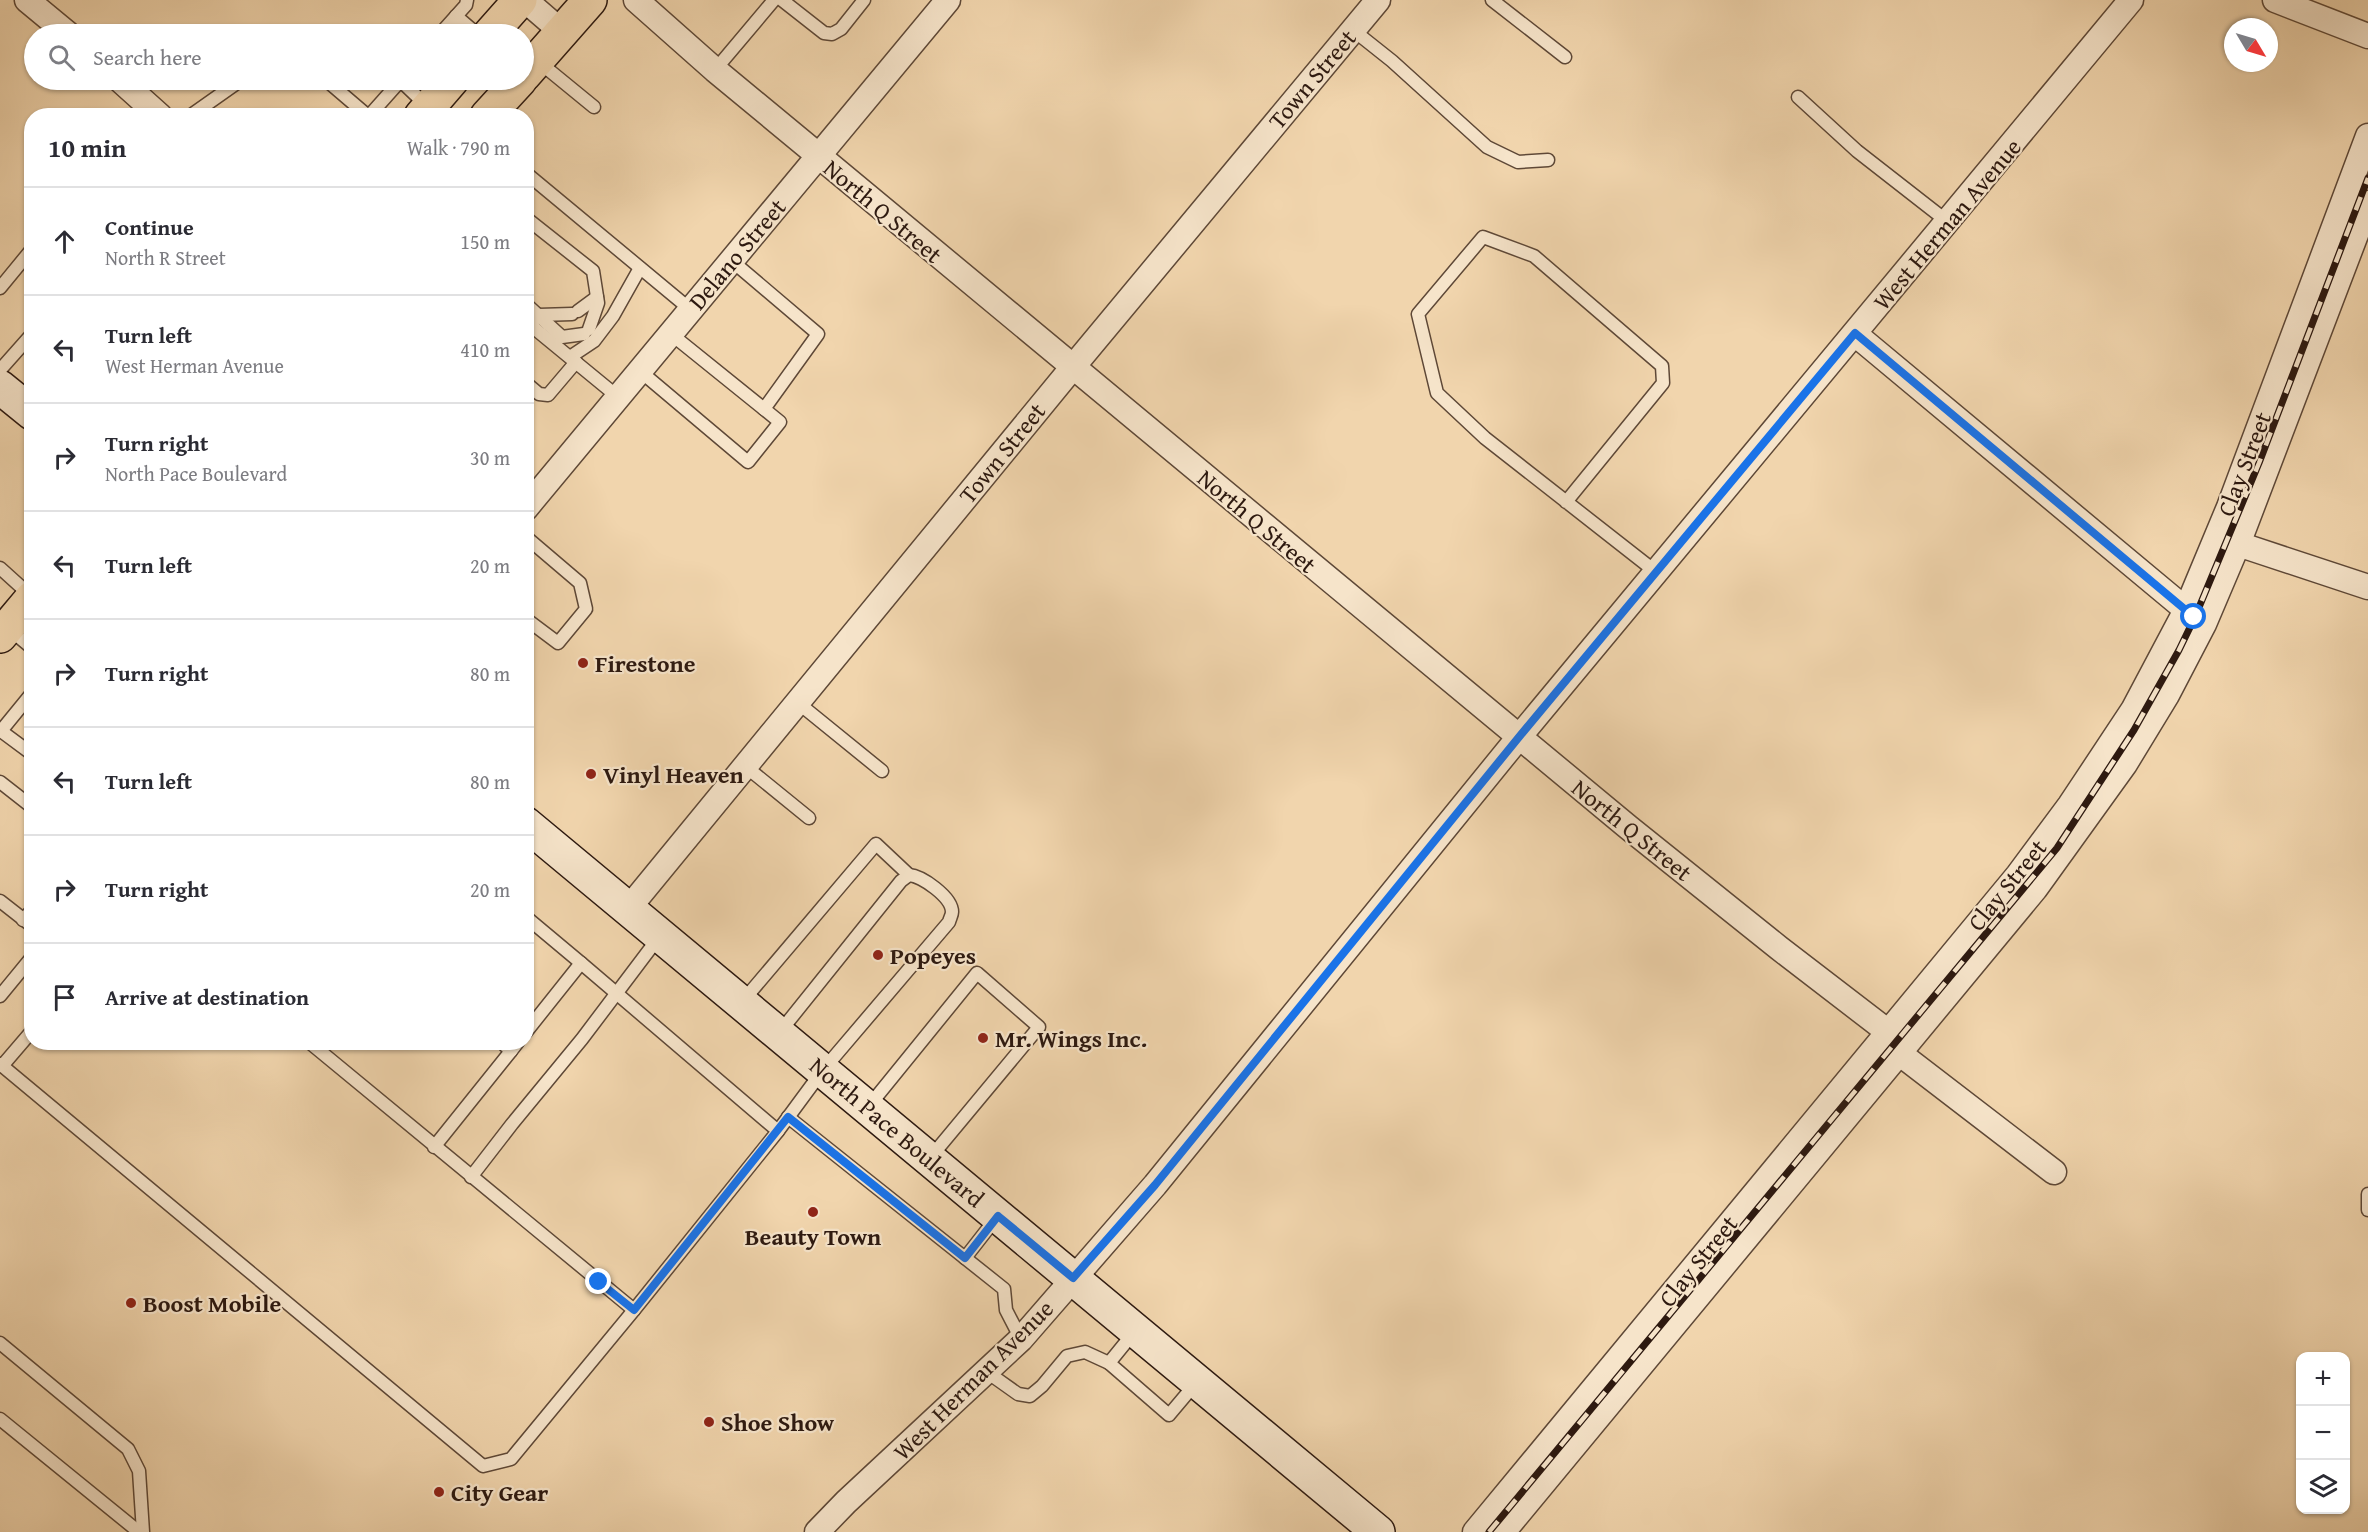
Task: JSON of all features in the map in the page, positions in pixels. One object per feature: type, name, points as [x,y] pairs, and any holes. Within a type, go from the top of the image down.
[{"type":"main road","points":[[499,24],[520,0]]},
{"type":"main road","points":[[534,64],[590,0]]},
{"type":"main road","points":[[428,108],[443,90]]},
{"type":"main road","points":[[495,108],[511,90]]},
{"type":"main road","points":[[0,387],[24,406]]},
{"type":"main road","name":"North Pace Boulevard","points":[[534,831],[1378,1532]]},
{"type":"street","points":[[27,0],[56,24]]},
{"type":"street","points":[[525,0],[562,32]]},
{"type":"street","name":"North Q Street","points":[[636,0],[715,70],[1072,368],[1519,737],[1770,941],[1887,1031]]},
{"type":"street","name":"Delano Street","points":[[534,497],[948,0]]},
{"type":"street","name":"Town Street","points":[[628,909],[1072,368],[1378,0]]},
{"type":"street","name":"West Herman Avenue","points":[[818,1532],[846,1502],[1021,1339],[1155,1185],[1519,737],[2131,0]]},
{"type":"street","points":[[2276,0],[2368,36]]},
{"type":"street","points":[[129,90],[146,108]]},
{"type":"street","name":"Clay Street","points":[[1503,1532],[2035,889],[2069,846],[2125,764],[2168,695],[2229,507],[2368,135]]},
{"type":"street","name":"Clay Street","points":[[1475,1532],[2018,875],[2070,805],[2195,617],[2238,544],[2368,203]]},
{"type":"street","points":[[1855,333],[2195,617]]},
{"type":"street","points":[[2238,544],[2368,587]]},
{"type":"street","points":[[1899,1053],[2054,1172]]},
{"type":"lane","points":[[449,24],[466,5],[467,0]]},
{"type":"lane","points":[[715,70],[774,0]]},
{"type":"lane","points":[[782,0],[824,33],[832,34],[841,29],[864,0]]},
{"type":"lane","points":[[1492,0],[1565,57]]},
{"type":"lane","points":[[456,16],[465,24]]},
{"type":"lane","points":[[1353,30],[1487,147],[1518,162],[1548,160]]},
{"type":"lane","points":[[534,76],[594,107]]},
{"type":"lane","points":[[201,108],[227,90]]},
{"type":"lane","points":[[338,90],[359,108]]},
{"type":"lane","points":[[375,108],[391,90]]},
{"type":"lane","points":[[408,90],[423,108]]},
{"type":"lane","points":[[1798,97],[1857,151],[1948,222]]},
{"type":"lane","points":[[534,181],[691,310]]},
{"type":"lane","points":[[534,224],[593,271],[597,297],[587,331],[562,337],[534,311]]},
{"type":"lane","points":[[1566,502],[1663,383],[1662,366],[1534,256],[1483,237],[1418,314],[1437,393],[1485,438],[1566,502],[1656,572]]},
{"type":"lane","points":[[0,288],[24,259]]},
{"type":"lane","points":[[732,261],[818,334],[764,409]]},
{"type":"lane","points":[[534,389],[548,395],[573,360],[594,341],[613,316],[640,267]]},
{"type":"lane","points":[[539,315],[575,313],[597,297]]},
{"type":"lane","points":[[534,328],[618,397]]},
{"type":"lane","points":[[640,371],[748,462],[780,422],[671,334]]},
{"type":"lane","points":[[0,370],[24,343]]},
{"type":"lane","points":[[534,544],[580,583],[586,609],[558,643],[534,625]]},
{"type":"lane","points":[[0,568],[23,617]]},
{"type":"lane","points":[[797,702],[882,771]]},
{"type":"lane","points":[[24,703],[1,732],[24,748]]},
{"type":"lane","points":[[745,766],[808,818]]},
{"type":"lane","points":[[0,782],[24,801]]},
{"type":"lane","points":[[24,1040],[1,1065],[483,1466],[511,1459],[634,1310],[778,1131],[823,1070],[949,922],[952,912],[949,900],[921,877],[909,875],[876,844],[741,1002]]},
{"type":"lane","points":[[779,1034],[901,881],[909,875]]},
{"type":"lane","points":[[0,901],[24,921]]},
{"type":"lane","points":[[534,923],[778,1131]]},
{"type":"lane","points":[[471,1177],[582,1040],[660,935]]},
{"type":"lane","points":[[534,1022],[581,963]]},
{"type":"lane","points":[[0,995],[24,966]]},
{"type":"lane","points":[[867,1107],[977,973],[1039,1027],[929,1159]]},
{"type":"lane","points":[[319,1050],[634,1310]]},
{"type":"lane","points":[[434,1147],[513,1050]]},
{"type":"lane","points":[[788,1117],[1004,1290],[1006,1310],[1021,1339]]},
{"type":"lane","points":[[2368,1194],[2368,1210]]},
{"type":"lane","points":[[965,1258],[998,1216]]},
{"type":"lane","points":[[1108,1363],[1136,1330]]},
{"type":"lane","points":[[0,1343],[128,1449],[139,1471],[141,1532]]},
{"type":"lane","points":[[987,1372],[1018,1394],[1030,1396],[1042,1386],[1067,1356],[1085,1352],[1108,1363],[1169,1415],[1197,1382]]},
{"type":"lane","points":[[0,1419],[141,1532]]},
{"type":"railway","points":[[1489,1532],[2057,848],[2134,730],[2195,617],[2259,463],[2368,178]]},
{"type":"place","name":"Firestone","points":[[583,663]]},
{"type":"place","name":"Vinyl Heaven","points":[[591,774]]},
{"type":"place","name":"Popeyes","points":[[878,955]]},
{"type":"place","name":"Mr. Wings Inc.","points":[[983,1038]]},
{"type":"place","name":"Beauty Town","points":[[813,1212]]},
{"type":"place","name":"Boost Mobile","points":[[131,1303]]},
{"type":"place","name":"Shoe Show","points":[[709,1422]]},
{"type":"place","name":"City Gear","points":[[439,1492]]},
{"type":"route","points":[[599,1282],[634,1310],[788,1117],[965,1258],[998,1216],[1073,1278],[1155,1185],[1519,737],[1855,333],[2194,617]]}]
